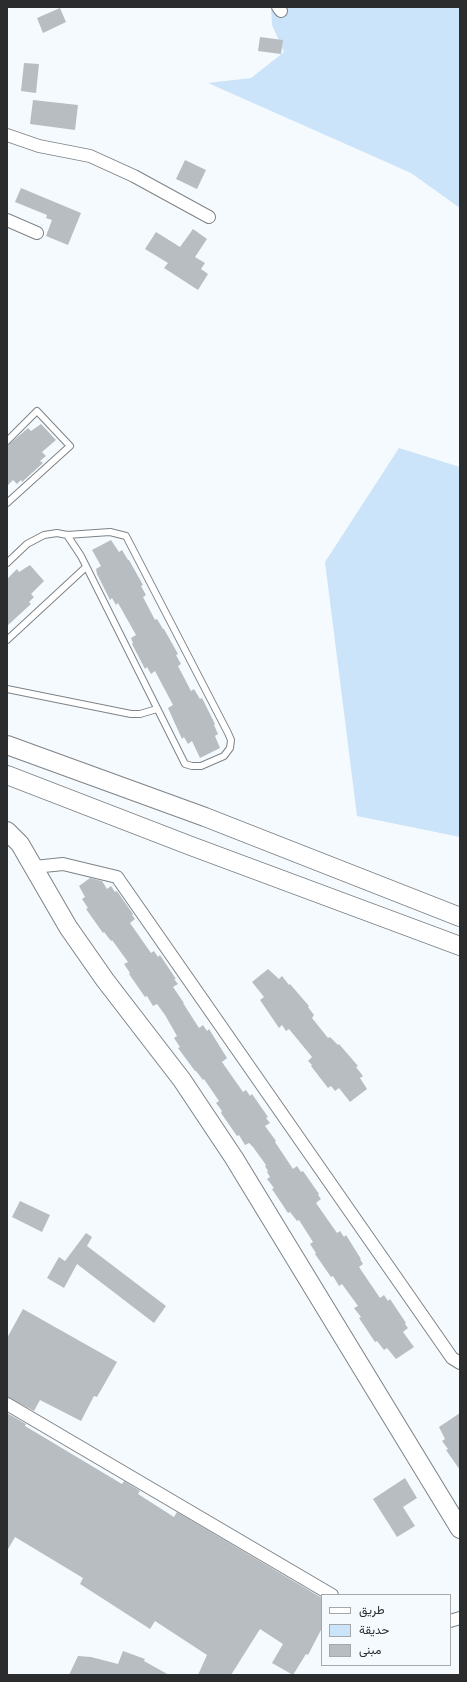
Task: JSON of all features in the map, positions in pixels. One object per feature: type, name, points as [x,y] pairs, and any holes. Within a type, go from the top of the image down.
[{"type":"main road","points":[[7,746],[205,817],[460,917]]},
{"type":"main road","points":[[7,775],[191,846],[460,946]]},
{"type":"main road","points":[[7,831],[20,844],[68,927],[105,980],[182,1080],[234,1158],[460,1529]]},
{"type":"street","points":[[7,135],[39,146],[90,156],[134,176],[209,217]]},
{"type":"street","points":[[7,220],[37,233]]},
{"type":"street","points":[[34,867],[63,864],[117,877],[452,1358],[460,1363]]},
{"type":"street","points":[[7,1404],[330,1594]]},
{"type":"lane","points":[[7,441],[37,412],[70,446],[7,503]]},
{"type":"lane","points":[[7,563],[28,544],[44,535],[57,533],[68,535],[110,532],[126,536],[228,733],[231,740],[230,748],[224,756],[201,766],[185,764],[86,567],[68,535]]},
{"type":"lane","points":[[7,640],[86,567]]},
{"type":"lane","points":[[7,689],[131,714],[140,714],[157,709]]},
{"type":"green space","points":[[271,7],[460,7],[460,208],[411,173],[208,83],[251,78],[284,52],[272,25]]},
{"type":"green space","points":[[399,448],[460,467],[460,837],[357,816],[325,562]]},
{"type":"building","points":[[60,8],[66,22],[43,33],[37,18]]},
{"type":"building","points":[[260,37],[283,40],[281,54],[258,51]]},
{"type":"building","points":[[24,63],[39,64],[36,93],[21,91]]},
{"type":"building","points":[[33,100],[78,105],[75,130],[30,124]]},
{"type":"building","points":[[185,160],[206,170],[197,189],[176,179]]},
{"type":"building","points":[[21,188],[81,213],[68,245],[46,236],[52,220],[46,218],[47,215],[15,202]]},
{"type":"building","points":[[193,229],[207,239],[195,257],[205,263],[201,269],[208,274],[198,290],[164,268],[168,263],[145,249],[156,232],[180,247]]},
{"type":"building","points":[[41,424],[56,440],[42,452],[46,456],[40,461],[43,463],[22,482],[21,480],[17,484],[13,480],[7,486],[7,446],[28,428],[31,431]]},
{"type":"building","points":[[111,540],[119,552],[122,550],[129,560],[143,585],[141,586],[146,595],[143,597],[155,620],[157,619],[164,629],[178,654],[176,655],[181,664],[178,666],[191,691],[194,689],[200,699],[202,698],[215,724],[214,725],[218,734],[215,736],[220,748],[200,758],[192,741],[188,744],[184,737],[182,739],[168,708],[173,705],[155,671],[151,674],[147,667],[145,669],[132,644],[131,638],[136,635],[118,603],[116,605],[112,598],[110,600],[97,574],[96,569],[101,566],[92,550]]},
{"type":"building","points":[[30,565],[44,581],[31,594],[34,597],[29,602],[31,604],[7,626],[7,579],[17,569],[19,572]]},
{"type":"building","points":[[90,878],[102,881],[107,889],[111,886],[115,892],[117,891],[133,914],[132,915],[135,919],[130,923],[151,953],[154,951],[158,957],[160,955],[176,979],[174,979],[178,984],[173,987],[199,1028],[203,1025],[207,1031],[209,1029],[227,1058],[222,1062],[243,1092],[246,1090],[250,1096],[252,1094],[268,1117],[266,1118],[270,1123],[265,1126],[293,1169],[297,1166],[301,1172],[303,1171],[319,1194],[318,1195],[321,1199],[316,1203],[337,1233],[340,1231],[344,1237],[346,1235],[361,1259],[363,1264],[359,1267],[380,1298],[384,1295],[388,1301],[390,1299],[406,1323],[405,1324],[408,1328],[403,1332],[414,1347],[396,1359],[387,1348],[384,1350],[377,1341],[375,1342],[359,1318],[361,1317],[354,1308],[358,1306],[342,1284],[339,1286],[333,1276],[331,1277],[315,1254],[316,1253],[310,1244],[313,1242],[299,1220],[297,1221],[290,1212],[288,1213],[272,1189],[274,1188],[267,1179],[270,1177],[265,1166],[266,1165],[249,1143],[245,1145],[239,1135],[237,1136],[221,1113],[222,1111],[216,1103],[219,1101],[204,1079],[203,1080],[195,1071],[178,1048],[180,1047],[174,1038],[177,1036],[165,1015],[157,1004],[153,1006],[147,996],[145,997],[124,964],[128,962],[112,940],[111,941],[104,932],[103,933],[86,909],[88,908],[82,899],[85,897],[79,886]]},
{"type":"building","points":[[268,969],[279,979],[282,976],[289,985],[290,984],[309,1006],[308,1007],[314,1015],[312,1018],[328,1038],[330,1037],[338,1045],[339,1044],[358,1066],[356,1067],[363,1076],[360,1078],[367,1089],[350,1102],[339,1088],[335,1091],[331,1086],[328,1088],[308,1061],[312,1057],[289,1029],[286,1031],[282,1025],[279,1028],[260,1000],[264,997],[252,982]]},
{"type":"building","points":[[20,1201],[50,1215],[42,1232],[12,1217]]},
{"type":"building","points":[[86,1233],[92,1237],[87,1246],[166,1306],[154,1323],[77,1264],[64,1288],[47,1278],[59,1257],[65,1261]]},
{"type":"building","points":[[23,1309],[117,1362],[97,1397],[94,1396],[81,1421],[40,1400],[34,1411],[7,1397],[7,1338]]},
{"type":"building","points":[[7,1413],[26,1424],[25,1426],[122,1484],[124,1481],[140,1491],[138,1494],[174,1517],[177,1512],[321,1597],[321,1630],[308,1655],[306,1654],[293,1675],[272,1663],[283,1644],[260,1629],[231,1675],[198,1675],[207,1655],[155,1621],[150,1629],[80,1584],[83,1578],[15,1537],[7,1551]]},
{"type":"building","points":[[460,1413],[460,1470],[446,1450],[448,1449],[442,1441],[445,1439],[439,1427]]},
{"type":"building","points":[[405,1478],[417,1498],[403,1507],[415,1526],[397,1537],[373,1499]]},
{"type":"building","points":[[123,1651],[145,1659],[144,1661],[169,1675],[69,1675],[78,1656],[91,1657],[118,1664]]}]
